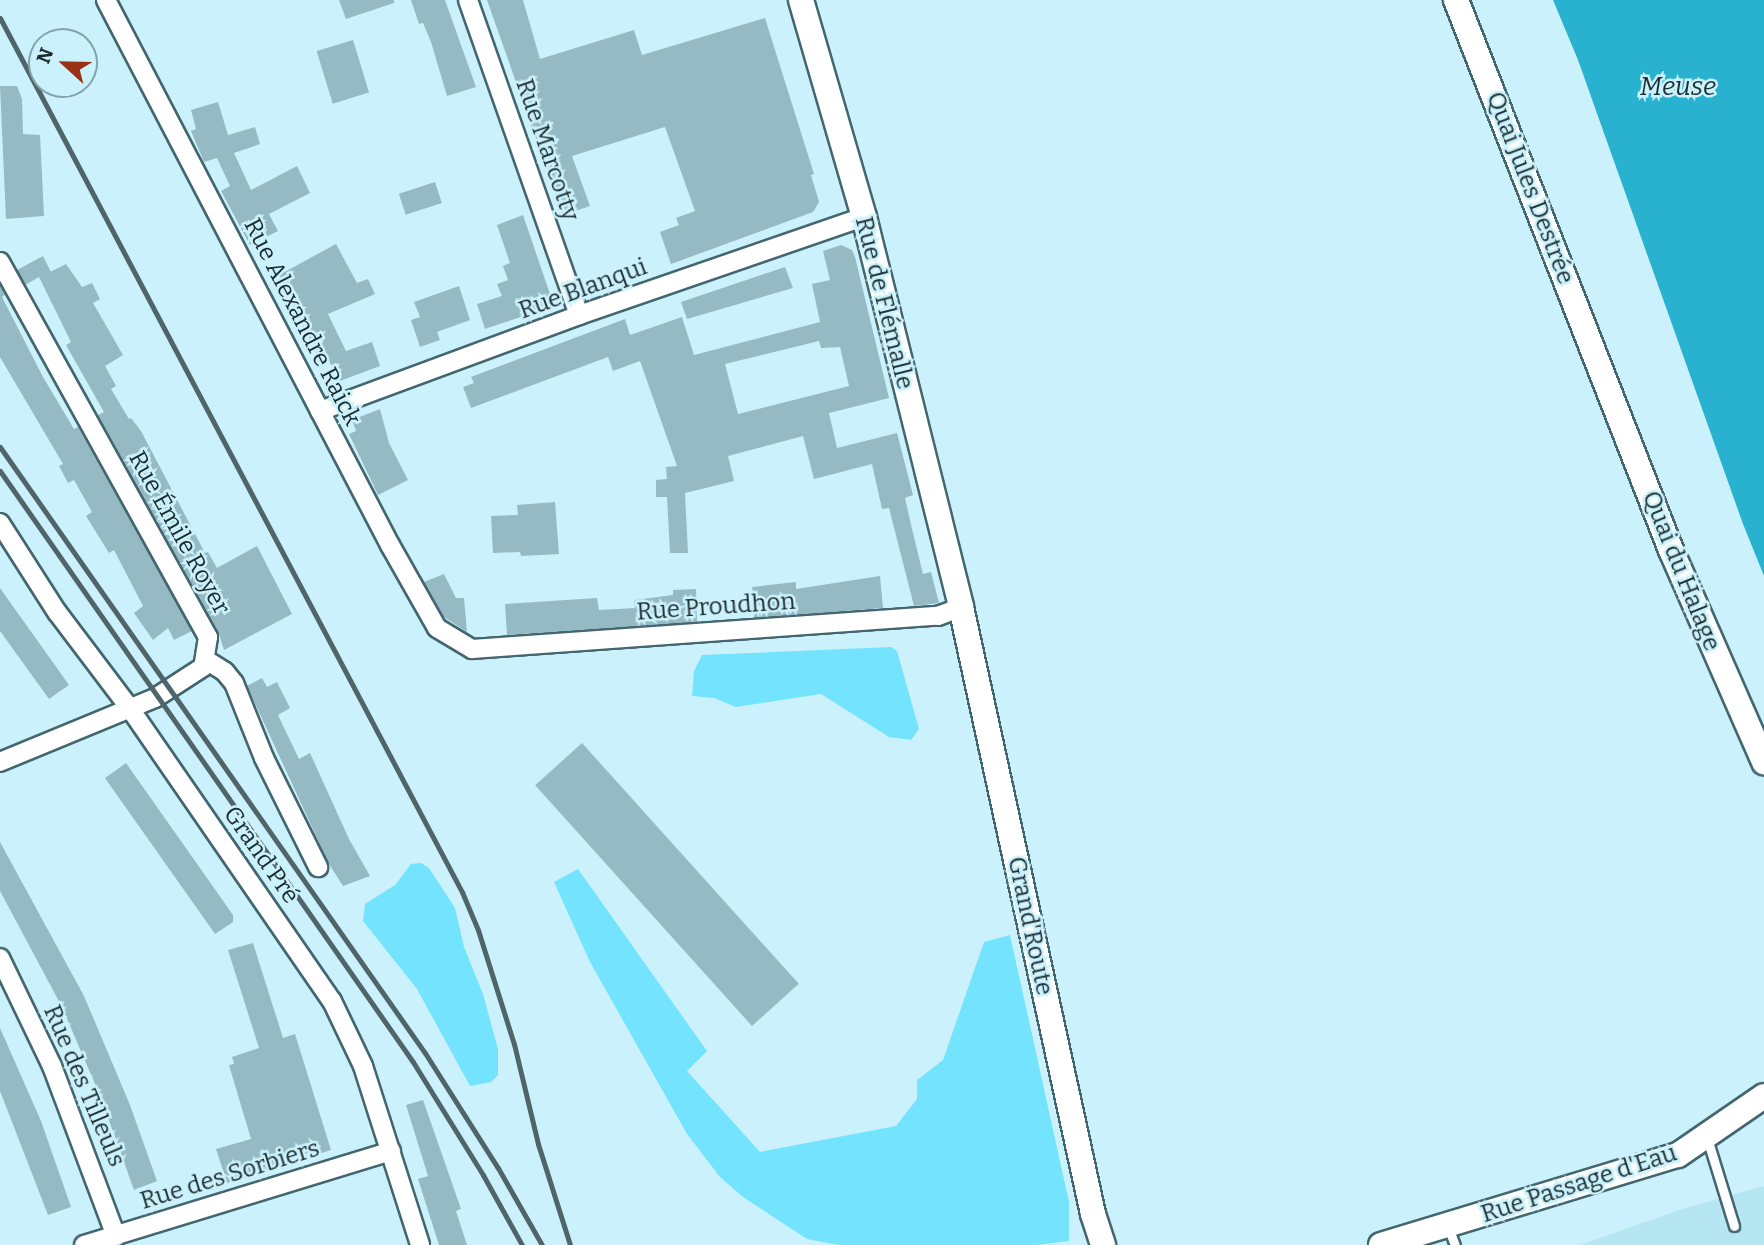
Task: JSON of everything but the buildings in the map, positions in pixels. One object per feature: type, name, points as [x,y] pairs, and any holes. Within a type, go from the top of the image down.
[{"type":"street","name":"Rue Alexandre Raick","points":[[106,0],[320,411],[437,628],[472,649]]},
{"type":"street","name":"Rue Marcotty","points":[[468,0],[579,316]]},
{"type":"street","name":"Rue de Flémalle","points":[[802,0],[864,217],[961,607]]},
{"type":"street","name":"Quai Jules Destrée","points":[[1456,0],[1604,377]]},
{"type":"street","name":"Rue Blanqui","points":[[320,411],[579,316],[864,217]]},
{"type":"street","name":"Rue Émile Royer","points":[[0,262],[208,637],[206,660]]},
{"type":"street","name":"Quai du Halage","points":[[1604,377],[1699,618],[1764,762]]},
{"type":"street","name":"Grand Pré","points":[[0,523],[57,612],[131,710],[332,1001],[363,1066],[420,1245]]},
{"type":"street","name":"Rue Proudhon","points":[[472,649],[938,616],[961,607]]},
{"type":"street","name":"Grand'Route","points":[[961,607],[1093,1214],[1103,1245]]},
{"type":"street","points":[[0,762],[131,710],[203,667],[206,660],[225,672],[234,683],[264,758],[317,867]]},
{"type":"street","name":"Rue des Tilleuls","points":[[0,958],[52,1066],[116,1236]]},
{"type":"street","name":"Rue Passage d'Eau","points":[[1381,1245],[1452,1236],[1678,1155],[1764,1096]]},
{"type":"street","name":"Rue des Sorbiers","points":[[83,1245],[391,1151]]},
{"type":"lane","points":[[1706,1136],[1734,1227]]},
{"type":"shaded area","points":[[891,647],[897,651],[919,729],[911,740],[889,737],[821,694],[736,707],[714,698],[692,696],[694,671],[702,655]]},
{"type":"shaded area","points":[[421,863],[429,868],[455,908],[464,947],[483,994],[498,1049],[498,1075],[491,1082],[470,1086],[417,989],[363,921],[365,904],[395,885],[411,864]]},
{"type":"shaded area","points":[[578,869],[707,1051],[687,1071],[760,1152],[896,1126],[917,1099],[917,1080],[943,1060],[984,942],[1010,935],[1069,1202],[1069,1241],[1036,1245],[839,1245],[807,1239],[743,1197],[720,1177],[687,1134],[590,962],[554,882]]},
{"type":"shaded area","points":[[1764,1186],[1764,1245],[1580,1245],[1682,1209]]},
{"type":"water","name":"Meuse","points":[[1553,0],[1764,0],[1764,576],[1743,524],[1578,60]]},
{"type":"railway","points":[[0,18],[462,892],[478,930],[514,1044],[538,1144],[570,1245]]},
{"type":"railway","points":[[0,447],[425,1053],[498,1168],[542,1245]]},
{"type":"railway","points":[[0,471],[413,1062],[483,1175],[522,1245]]}]
